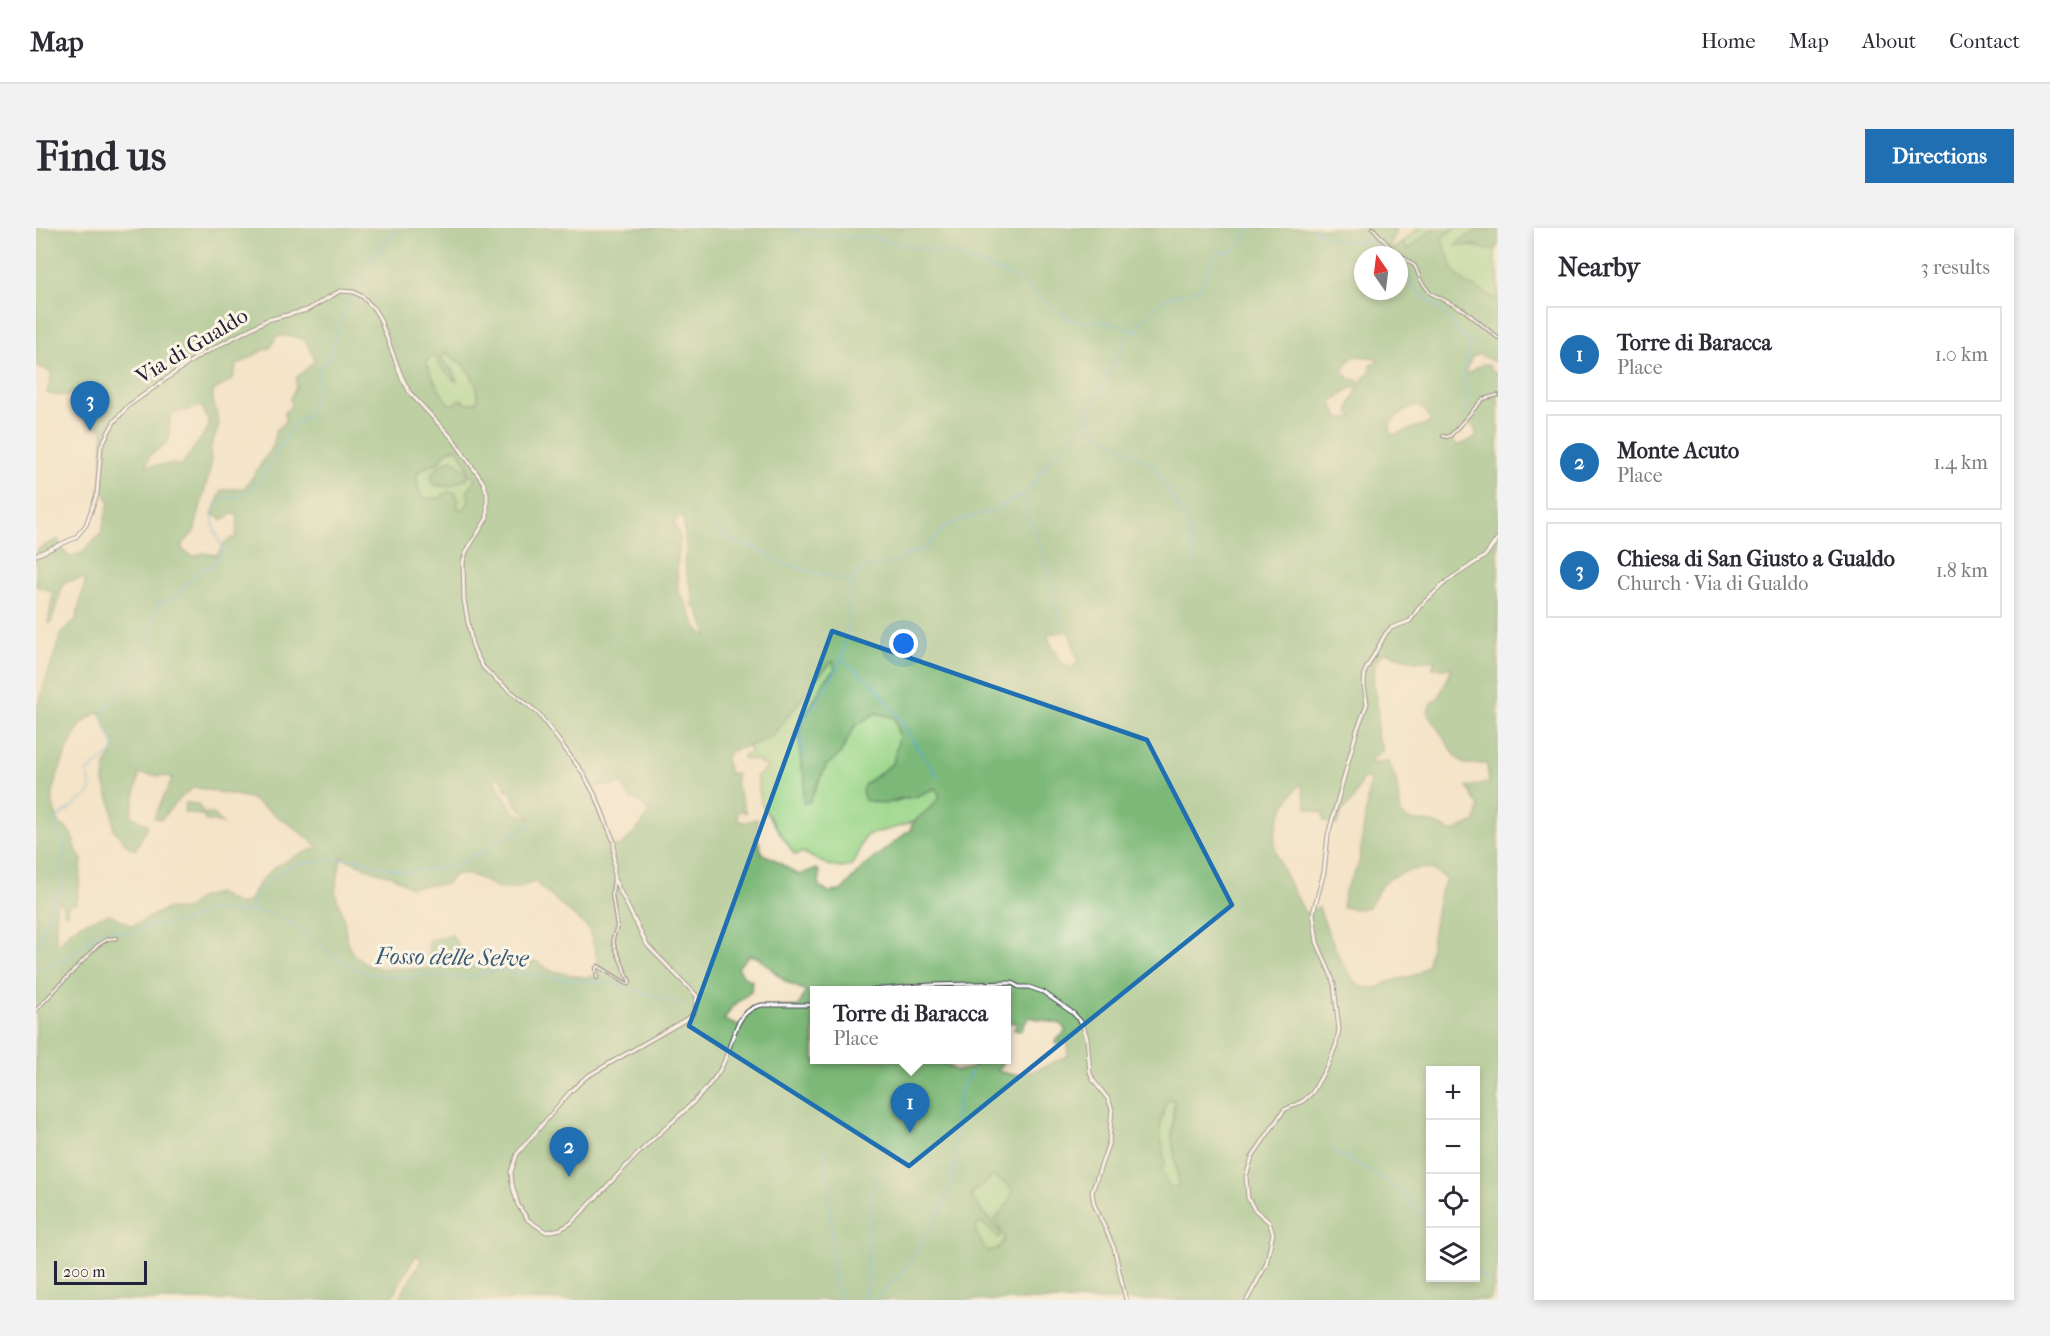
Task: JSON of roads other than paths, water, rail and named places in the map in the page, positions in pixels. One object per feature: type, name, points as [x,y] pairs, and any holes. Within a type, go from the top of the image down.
[{"type":"street","points":[[1373,228],[1389,246],[1415,266],[1421,281],[1430,293],[1464,310],[1498,338]]},
{"type":"street","name":"Via di Gualdo","points":[[36,555],[75,538],[86,525],[97,494],[101,446],[114,422],[128,406],[197,357],[267,320],[307,310],[336,292],[351,292],[363,297],[379,317],[410,393],[453,439],[483,482],[487,493],[487,518],[466,552],[463,562],[464,600],[476,654],[483,667],[494,678],[538,713],[583,773],[597,799],[614,842],[614,879]]},
{"type":"street","points":[[1443,436],[1451,435],[1483,399],[1498,395]]},
{"type":"street","points":[[1247,1300],[1266,1264],[1273,1233],[1269,1222],[1254,1209],[1248,1198],[1246,1176],[1252,1157],[1284,1110],[1303,1101],[1312,1093],[1329,1063],[1338,1037],[1334,985],[1317,942],[1313,913],[1324,872],[1328,835],[1357,730],[1367,704],[1365,671],[1386,633],[1410,621],[1420,606],[1435,595],[1447,580],[1485,556],[1498,538]]},
{"type":"street","points":[[597,978],[596,968],[598,966],[626,983],[630,982],[614,945],[613,938],[618,927],[612,894],[614,879]]},
{"type":"street","points":[[614,879],[647,945],[693,991],[697,996],[697,1002],[690,1017],[586,1077],[570,1092],[517,1154],[511,1172],[518,1205],[528,1221],[541,1230],[553,1231],[571,1223],[634,1157],[711,1084],[723,1066],[737,1023],[743,1014],[754,1006],[810,1005]]},
{"type":"street","points":[[36,1010],[98,945],[108,939],[117,938]]},
{"type":"street","points":[[919,986],[1012,983],[1019,987],[1029,987],[1043,992],[1079,1018],[1087,1038],[1090,1072],[1093,1080],[1108,1099],[1112,1110],[1109,1142],[1092,1192],[1098,1215],[1114,1248],[1126,1300]]},
{"type":"waterway","points":[[368,267],[379,249],[399,228]]},
{"type":"waterway","points":[[790,228],[817,236],[869,237],[930,251],[941,250],[1012,276],[1069,319],[1121,325],[1136,332]]},
{"type":"waterway","points":[[802,757],[800,734],[803,721],[832,677],[844,648],[854,576],[863,569],[895,562],[924,549],[943,528],[968,517],[992,511],[1029,491],[1045,465],[1078,431],[1127,339],[1152,309],[1162,300],[1197,289],[1203,282],[1217,252],[1228,253],[1240,245],[1251,228]]},
{"type":"waterway","points":[[1312,228],[1338,240],[1350,242],[1365,240],[1375,246]]},
{"type":"waterway","points":[[1408,272],[1417,289],[1443,312],[1469,342],[1464,374],[1468,400],[1465,415]]},
{"type":"waterway","points":[[357,290],[364,274]]},
{"type":"waterway","points":[[36,952],[52,903],[63,883],[61,872],[64,847],[57,832],[56,819],[90,793],[91,787],[87,772],[112,753],[114,745],[103,721],[103,714],[109,704],[119,695],[124,683],[133,675],[149,644],[150,627],[159,603],[173,598],[202,569],[211,566],[224,551],[213,522],[216,509],[223,499],[239,497],[249,490],[261,477],[294,424],[307,416],[317,395],[318,369],[329,357],[342,317],[354,296]]},
{"type":"waterway","points":[[1087,417],[1105,438],[1145,460],[1158,473],[1187,525],[1196,565]]},
{"type":"waterway","points":[[1021,496],[1045,561],[1062,626]]},
{"type":"waterway","points":[[714,528],[730,540],[758,549],[781,563],[851,582]]},
{"type":"waterway","points":[[841,658],[876,687],[895,711],[938,777]]},
{"type":"waterway","points":[[248,912],[257,891],[285,868],[330,859],[361,859],[371,864],[406,872],[445,868],[461,864],[471,856],[483,853],[495,843],[531,824]]},
{"type":"waterway","name":"Fosso delle Selve","points":[[36,966],[38,968],[48,967],[66,959],[97,932],[111,930],[129,933],[153,926],[186,921],[207,911],[233,913],[254,911],[276,915],[351,967],[365,973],[405,978],[427,974],[465,978],[492,971],[504,971],[613,983],[682,1004]]},
{"type":"waterway","points":[[874,1300],[908,1265],[944,1203],[955,1161],[956,1109],[964,1084],[972,1072]]},
{"type":"waterway","points":[[863,1300],[868,1282],[867,1262],[873,1187],[884,1160],[885,1147]]},
{"type":"waterway","points":[[827,1149],[833,1272],[842,1300]]},
{"type":"waterway","points":[[1332,1150],[1381,1177],[1404,1195],[1426,1219]]},
{"type":"waterway","points":[[1480,1274],[1498,1288]]},
{"type":"place","name":"Chiesa di San Giusto a Gualdo","points":[[90,431]]},
{"type":"place","name":"Torre di Baracca","points":[[910,1133]]},
{"type":"place","name":"Monte Acuto","points":[[569,1177]]}]
